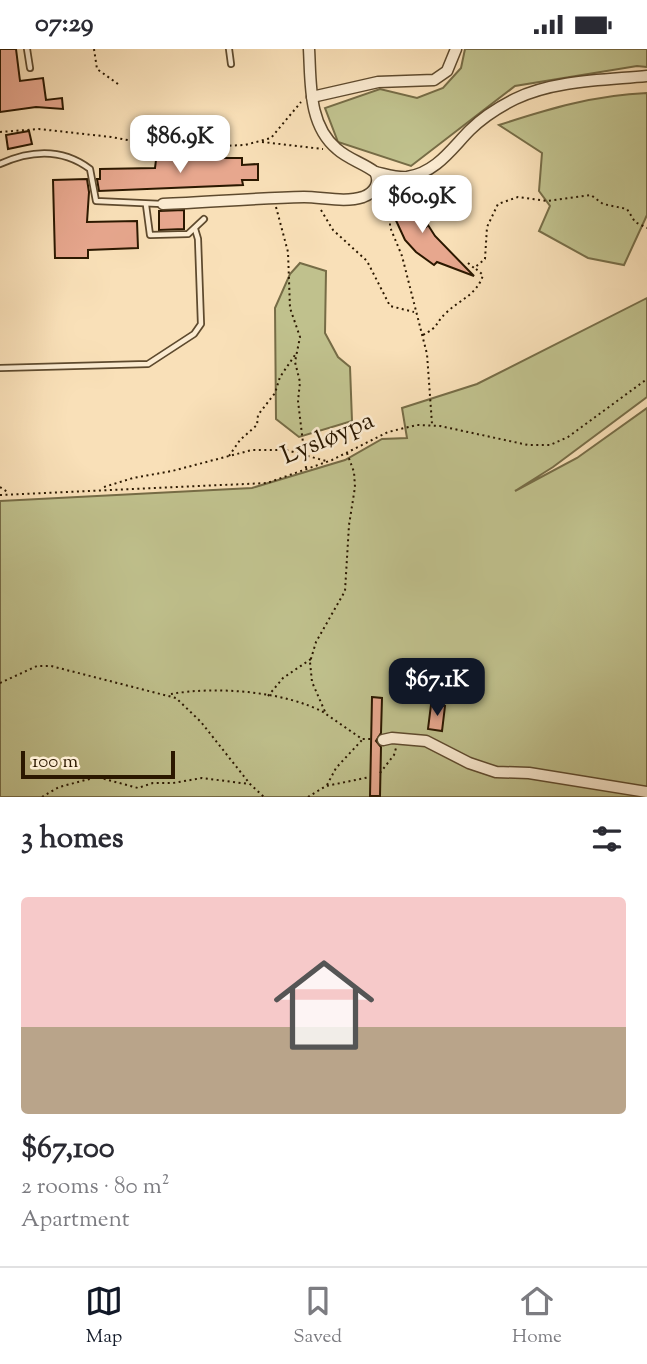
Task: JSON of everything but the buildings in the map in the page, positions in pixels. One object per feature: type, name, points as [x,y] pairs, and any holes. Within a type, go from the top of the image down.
[{"type":"street","points":[[309,49],[312,97],[317,120],[331,143],[375,172],[403,177],[427,170],[490,114],[529,93],[576,84],[647,76]]},
{"type":"street","points":[[312,97],[378,82],[434,80],[447,71],[456,49]]},
{"type":"street","points":[[163,204],[365,196],[376,187],[375,172]]},
{"type":"street","points":[[383,740],[426,741],[469,763],[496,772],[529,773],[647,792]]},
{"type":"lane","points":[[27,49],[30,68]]},
{"type":"lane","points":[[229,49],[231,64]]},
{"type":"lane","points":[[0,164],[42,153],[69,156],[90,169],[96,201],[163,204]]},
{"type":"lane","points":[[146,205],[150,235],[188,234],[204,219]]},
{"type":"lane","points":[[0,368],[148,364],[194,334],[201,324],[198,239],[195,229]]},
{"type":"path","points":[[94,49],[97,69],[118,83]]},
{"type":"path","points":[[261,142],[273,135],[301,102],[312,97]]},
{"type":"path","points":[[0,132],[39,129],[111,137],[171,148],[261,142],[324,150]]},
{"type":"path","points":[[474,268],[487,255],[484,245],[487,227],[498,204],[515,198],[547,201],[591,195],[603,204],[627,209],[635,222],[647,228]]},
{"type":"path","points":[[274,198],[288,252],[290,308],[299,332],[296,368],[300,382],[298,401],[307,469]]},
{"type":"path","points":[[318,198],[324,219],[367,261],[390,306],[415,312]]},
{"type":"path","points":[[390,218],[390,227],[402,256],[427,354],[432,424]]},
{"type":"path","points":[[423,335],[439,326],[446,313],[476,290],[483,275],[468,263]]},
{"type":"path","points":[[229,456],[240,440],[257,425],[258,415],[275,394],[279,377],[296,355]]},
{"type":"path","name":"Lysløypa","points":[[0,495],[100,488],[248,485],[267,482],[327,461],[388,432],[432,424],[517,443],[550,445],[568,437],[647,379]]},
{"type":"path","points":[[100,488],[239,452],[278,449],[327,461]]},
{"type":"path","points":[[326,714],[312,682],[312,659],[316,642],[345,591],[349,525],[355,487],[354,472],[347,452]]},
{"type":"path","points":[[0,487],[10,494]]},
{"type":"path","points":[[267,697],[289,673],[312,659]]},
{"type":"path","points":[[0,683],[37,666],[51,666],[170,694],[234,689],[304,702],[362,739],[371,739]]},
{"type":"path","points":[[170,694],[201,722],[250,784],[264,797]]},
{"type":"path","points":[[326,786],[336,768],[362,739]]},
{"type":"path","points":[[380,773],[394,755],[398,739]]},
{"type":"path","points":[[308,797],[326,786],[370,776]]},
{"type":"path","points":[[42,797],[59,787],[97,778],[138,788],[153,783],[202,778],[250,784]]},
{"type":"green space","points":[[465,49],[647,49],[647,67],[637,66],[515,86],[411,166],[338,142],[325,108],[380,89],[417,98],[443,88],[461,68]]},
{"type":"green space","points":[[647,93],[647,215],[624,265],[588,258],[539,231],[550,206],[539,191],[542,153],[499,125],[572,104]]},
{"type":"green space","points":[[300,263],[326,271],[325,333],[338,357],[350,367],[352,421],[299,437],[276,419],[275,308],[290,274]]},
{"type":"green space","points":[[647,298],[647,397],[553,467],[515,491],[577,458],[647,408],[647,797],[0,797],[0,501],[252,488],[345,460],[382,439],[407,438],[402,408],[477,384]]}]
